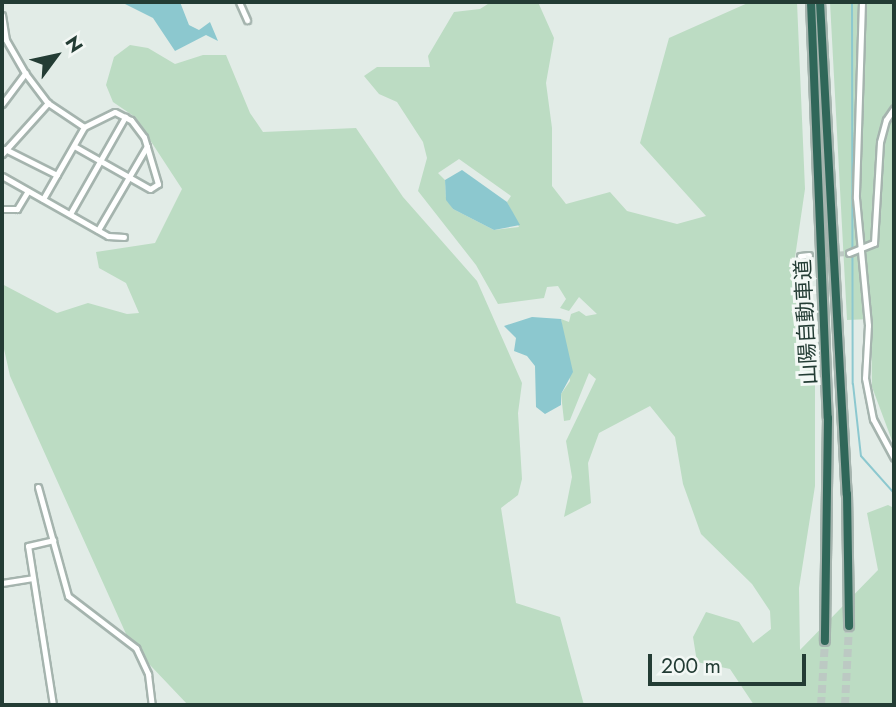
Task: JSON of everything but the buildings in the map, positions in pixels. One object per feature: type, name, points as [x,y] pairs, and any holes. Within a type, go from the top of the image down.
[{"type":"highway","name":"山陽自動車道","points":[[811,2],[828,418],[825,641]]},
{"type":"highway","name":"山陽自動車道","points":[[820,2],[847,494],[849,626]]},
{"type":"street","points":[[239,2],[247,20]]},
{"type":"street","points":[[862,2],[856,198],[868,325],[867,394],[882,440],[894,458]]},
{"type":"street","points":[[2,15],[6,40],[25,73],[48,103],[84,127]]},
{"type":"street","points":[[2,104],[25,73]]},
{"type":"street","points":[[48,103],[4,152],[57,175]]},
{"type":"street","points":[[849,253],[875,240],[880,142],[894,108]]},
{"type":"street","points":[[43,199],[84,127],[115,112],[138,128],[147,146],[158,184],[150,189],[74,146]]},
{"type":"street","points":[[70,214],[125,117]]},
{"type":"street","points":[[98,230],[147,146]]},
{"type":"street","points":[[2,176],[98,230],[124,237]]},
{"type":"street","points":[[2,209],[17,209],[28,191]]},
{"type":"street","points":[[800,256],[809,255]]},
{"type":"street","points":[[38,487],[72,602],[136,648],[142,658],[152,705]]},
{"type":"street","points":[[53,540],[28,546],[53,705]]},
{"type":"street","points":[[2,583],[33,578]]},
{"type":"green space","points":[[491,2],[538,2],[554,38],[546,83],[552,128],[552,186],[566,204],[610,192],[627,211],[677,224],[706,216],[640,143],[669,38],[750,2],[797,2],[805,189],[794,264],[815,365],[815,486],[799,588],[800,650],[878,570],[867,513],[888,505],[894,508],[894,705],[754,705],[730,669],[697,662],[693,637],[706,612],[739,622],[753,643],[771,629],[770,611],[752,584],[701,534],[683,484],[675,437],[650,406],[599,433],[588,463],[591,503],[564,517],[572,477],[566,441],[596,379],[589,373],[570,420],[564,421],[561,394],[570,381],[561,319],[569,322],[571,314],[579,311],[586,316],[597,314],[579,297],[569,311],[560,308],[566,299],[558,286],[547,287],[544,298],[498,304],[476,265],[418,191],[427,158],[423,142],[397,102],[379,94],[364,76],[377,67],[430,67],[428,56],[454,12],[480,9]],"holes":[[[459,159],[511,196],[507,202],[519,227],[494,230],[453,209],[446,198],[445,180],[438,173]]]},
{"type":"green space","points":[[830,2],[894,2],[894,446],[872,387],[871,319],[847,320]]},
{"type":"green space","points":[[130,45],[148,48],[175,64],[203,55],[226,55],[250,113],[263,132],[356,128],[403,197],[477,281],[522,383],[518,413],[522,479],[518,495],[501,508],[516,603],[560,617],[584,705],[188,705],[131,645],[10,376],[2,340],[2,284],[57,313],[88,303],[127,314],[139,313],[126,283],[99,268],[96,252],[155,243],[182,189],[135,117],[113,102],[106,85],[114,57]]},
{"type":"water","points":[[121,2],[180,2],[189,25],[199,30],[210,22],[218,41],[206,35],[175,51],[153,18]]},
{"type":"water","points":[[462,170],[507,202],[520,225],[494,230],[453,209],[446,200],[445,180]]},
{"type":"water","points":[[532,317],[561,319],[573,372],[561,394],[561,405],[545,414],[536,407],[535,366],[527,356],[514,351],[516,338],[504,326]]},
{"type":"waterway","points":[[852,2],[853,384],[861,456],[894,493]]},
{"type":"tunnel","points":[[809,255],[849,253]]},
{"type":"tunnel","points":[[845,705],[849,626]]},
{"type":"tunnel","points":[[821,705],[825,641]]}]
